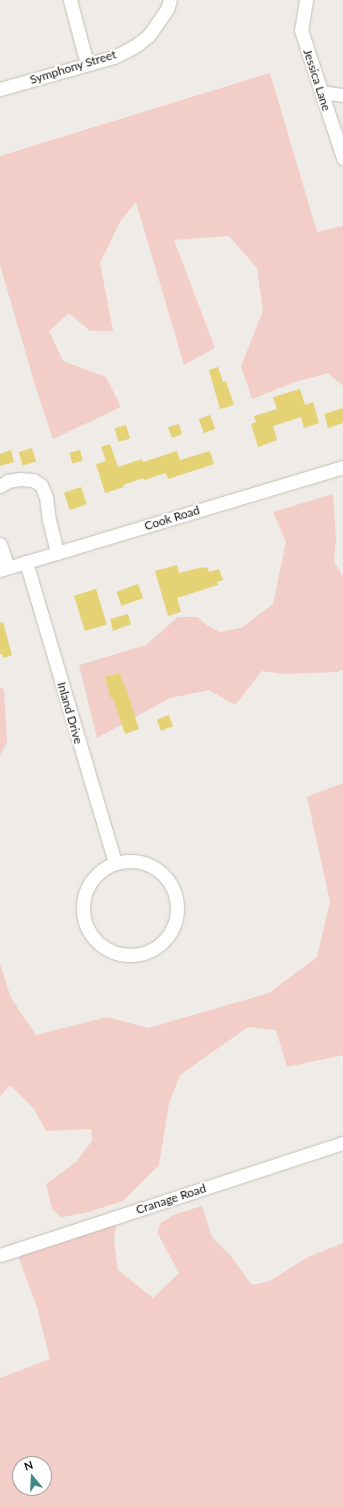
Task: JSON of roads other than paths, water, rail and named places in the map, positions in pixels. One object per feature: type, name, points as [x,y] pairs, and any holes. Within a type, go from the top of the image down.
[{"type":"street","points":[[70,0],[87,64]]},
{"type":"street","name":"Symphony Street","points":[[0,89],[114,56],[138,44],[158,25],[170,0]]},
{"type":"street","name":"Jessica Lane","points":[[306,0],[301,30],[320,92],[343,158]]},
{"type":"street","points":[[320,92],[343,95]]},
{"type":"street","name":"Cook Road","points":[[4,568],[343,467]]},
{"type":"street","points":[[0,486],[8,481],[20,478],[33,480],[41,486],[46,497],[49,520],[57,553]]},
{"type":"street","points":[[0,544],[4,568]]},
{"type":"street","name":"Inland Drive","points":[[26,562],[115,863]]},
{"type":"street","points":[[130,861],[146,864],[154,868],[167,879],[175,893],[177,903],[176,919],[169,934],[151,950],[124,955],[100,945],[90,933],[83,911],[85,894],[90,884],[100,871],[115,863],[130,861]]},
{"type":"street","name":"Cranage Road","points":[[0,1255],[343,1143]]}]
